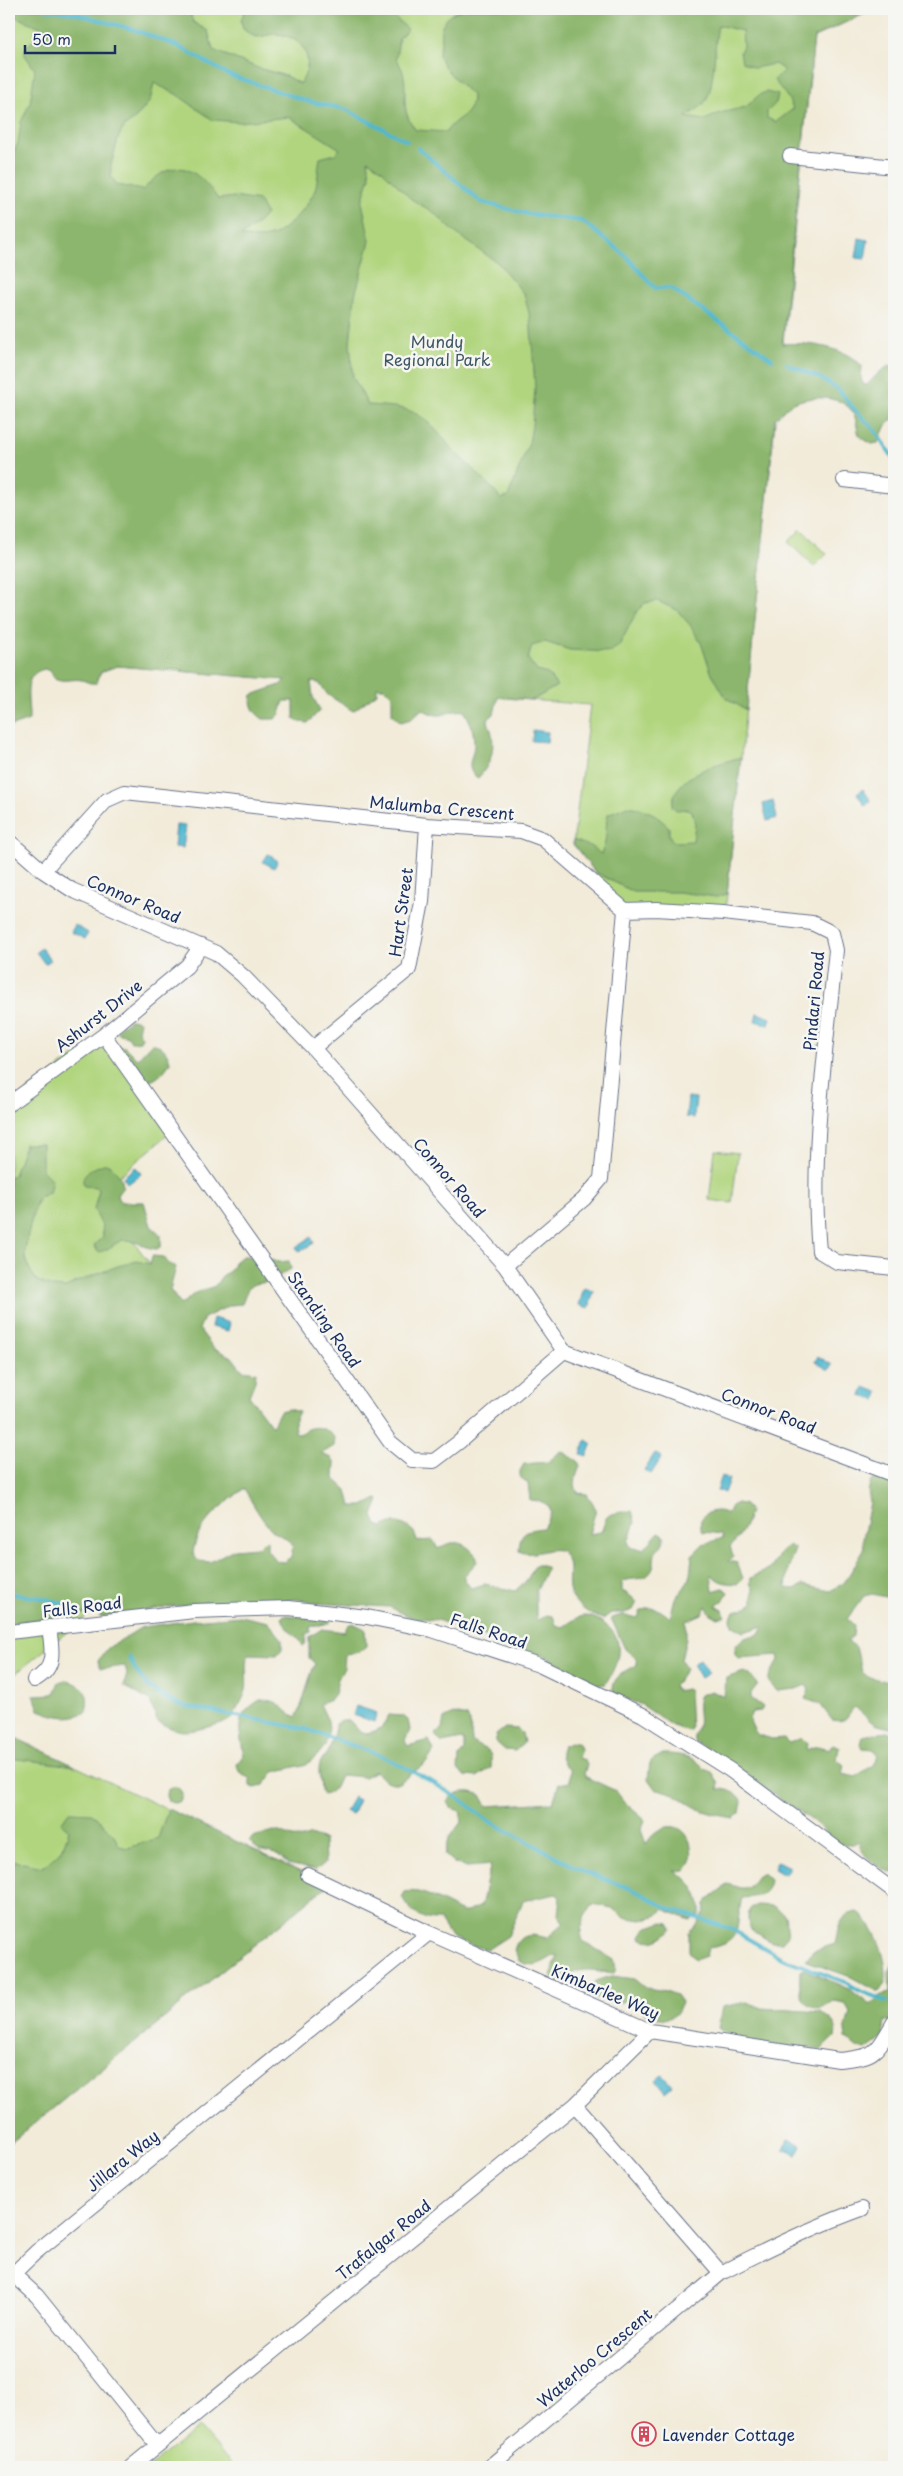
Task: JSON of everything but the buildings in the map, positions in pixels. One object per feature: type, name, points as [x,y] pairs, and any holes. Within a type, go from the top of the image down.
[{"type":"street","points":[[790,156],[894,167]]},
{"type":"street","points":[[844,480],[894,486]]},
{"type":"street","name":"Malumba Crescent","points":[[43,871],[106,800],[125,792],[428,825],[520,831],[543,839],[625,910]]},
{"type":"street","name":"Hart Street","points":[[313,1048],[409,969],[422,902],[428,825]]},
{"type":"street","name":"Connor Road","points":[[9,841],[43,871],[72,890],[216,953],[243,976],[313,1048],[506,1266],[564,1351],[894,1475]]},
{"type":"street","name":"Pindari Road","points":[[625,910],[656,909],[723,913],[812,923],[832,934],[836,950],[820,1118],[816,1222],[819,1251],[837,1262],[894,1268]]},
{"type":"street","points":[[506,1266],[584,1199],[601,1179],[625,910]]},
{"type":"street","name":"Ashurst Drive","points":[[9,1104],[104,1035],[187,966],[201,946]]},
{"type":"street","name":"Standing Road","points":[[104,1035],[390,1442],[412,1460],[434,1461],[459,1442],[564,1351]]},
{"type":"street","name":"Falls Road","points":[[9,1632],[194,1611],[289,1608],[367,1617],[432,1630],[539,1664],[643,1716],[730,1770],[894,1891]]},
{"type":"street","points":[[34,1680],[48,1670],[51,1660],[48,1627]]},
{"type":"street","name":"Kimbarlee Way","points":[[308,1875],[429,1933],[650,2031],[839,2060],[860,2058],[876,2052],[894,2022]]},
{"type":"street","name":"Jillara Way","points":[[157,2446],[37,2296],[11,2275],[36,2252],[429,1933]]},
{"type":"street","name":"Trafalgar Road","points":[[131,2467],[575,2104],[650,2031]]},
{"type":"street","points":[[575,2104],[720,2273]]},
{"type":"street","name":"Waterloo Crescent","points":[[489,2467],[720,2273],[784,2240],[862,2209]]},
{"type":"green space","name":"Mundy Regional Park","points":[[9,9],[875,9],[814,37],[725,914],[625,910],[573,844],[590,705],[9,657]]},
{"type":"green space","name":"Mundy Regional Park","points":[[9,9],[194,9],[191,16],[193,22],[208,31],[213,50],[258,68],[286,76],[300,84],[307,66],[305,51],[301,45],[286,36],[276,34],[256,37],[250,34],[243,29],[241,21],[245,9],[390,9],[394,17],[408,29],[399,38],[396,59],[404,77],[406,112],[410,121],[416,130],[446,132],[450,126],[467,112],[472,95],[443,65],[439,54],[444,21],[452,14],[463,9],[875,9],[814,37],[782,344],[813,345],[845,354],[862,366],[861,378],[863,384],[867,385],[876,375],[894,365],[894,418],[886,425],[878,443],[872,444],[860,437],[852,411],[846,405],[832,399],[816,398],[791,404],[775,418],[746,710],[726,698],[711,672],[701,643],[690,625],[677,610],[657,601],[645,603],[637,611],[619,646],[609,652],[570,650],[545,642],[532,646],[528,659],[537,671],[548,674],[557,686],[533,700],[498,697],[494,714],[488,719],[493,741],[492,752],[486,768],[478,778],[473,774],[470,766],[474,738],[470,722],[464,711],[453,711],[436,715],[422,709],[411,719],[401,722],[392,714],[392,696],[384,688],[377,687],[377,693],[353,711],[328,695],[319,683],[311,682],[313,697],[320,710],[308,723],[300,722],[294,718],[294,701],[284,701],[280,714],[275,719],[263,719],[253,708],[251,702],[252,695],[280,685],[285,680],[117,666],[101,672],[97,683],[89,683],[82,680],[54,678],[51,672],[45,669],[32,676],[29,682],[29,720],[9,727],[9,161],[18,143],[21,122],[30,103],[35,70],[25,55],[25,49],[34,39],[50,31],[9,14]],"holes":[[[718,25],[742,31],[743,46],[740,52],[742,62],[754,68],[775,64],[784,70],[774,80],[788,98],[793,109],[776,122],[767,118],[767,112],[776,103],[778,95],[766,92],[759,95],[746,107],[720,113],[705,120],[686,117],[705,102],[711,87]],[[154,83],[176,94],[213,120],[240,122],[289,117],[340,149],[335,154],[320,158],[314,192],[307,204],[289,224],[277,233],[264,238],[241,236],[256,225],[266,214],[259,201],[234,197],[218,199],[201,178],[192,172],[183,169],[164,172],[143,190],[117,185],[111,176],[111,165],[119,136],[125,126],[135,119],[150,101]],[[368,160],[381,169],[411,199],[433,212],[457,234],[498,263],[524,294],[530,317],[535,389],[529,443],[508,497],[501,499],[432,426],[418,415],[400,408],[368,405],[353,377],[350,343],[355,295],[370,241],[362,202],[370,176]]]},
{"type":"green space","points":[[801,529],[827,554],[814,567],[788,542]]},
{"type":"green space","points":[[741,757],[727,894],[717,897],[678,892],[633,892],[595,872],[573,844],[573,840],[590,846],[601,854],[605,843],[608,814],[627,806],[640,808],[654,814],[669,827],[669,835],[673,842],[693,841],[695,824],[692,811],[688,809],[676,810],[672,806],[674,795],[680,786],[698,773],[709,767]]},
{"type":"green space","points":[[131,1019],[140,1021],[138,1031],[142,1037],[140,1041],[131,1042],[128,1036],[117,1033],[116,1030]]},
{"type":"green space","points":[[104,1035],[171,1132],[98,1194],[290,1451],[9,1679],[9,1104]]},
{"type":"green space","points":[[151,1044],[158,1045],[164,1049],[170,1062],[165,1070],[155,1079],[142,1081],[119,1047],[125,1047],[137,1059]]},
{"type":"green space","points":[[25,1144],[42,1144],[42,1170],[52,1180],[49,1193],[40,1197],[37,1201],[26,1244],[25,1258],[36,1280],[52,1287],[66,1288],[76,1282],[118,1266],[137,1261],[150,1264],[152,1256],[164,1257],[168,1263],[176,1267],[170,1290],[181,1305],[195,1293],[215,1286],[222,1276],[231,1270],[235,1261],[243,1256],[263,1257],[277,1262],[289,1261],[291,1269],[268,1282],[255,1284],[248,1288],[242,1304],[231,1305],[204,1318],[199,1329],[214,1349],[232,1357],[242,1370],[256,1372],[255,1381],[249,1396],[272,1426],[280,1411],[288,1409],[299,1412],[294,1421],[295,1432],[300,1434],[309,1428],[318,1428],[327,1431],[335,1438],[334,1446],[321,1454],[332,1458],[335,1463],[334,1478],[347,1490],[351,1506],[363,1506],[377,1499],[379,1500],[373,1516],[377,1525],[383,1527],[391,1523],[399,1523],[414,1532],[417,1541],[433,1540],[438,1549],[454,1543],[459,1543],[469,1548],[477,1557],[477,1562],[464,1576],[464,1580],[471,1588],[485,1584],[515,1591],[527,1580],[535,1565],[542,1565],[547,1568],[536,1592],[536,1619],[538,1620],[546,1615],[553,1616],[556,1625],[563,1627],[573,1620],[587,1616],[599,1620],[611,1629],[618,1644],[618,1652],[614,1668],[605,1684],[596,1685],[589,1682],[576,1671],[557,1667],[548,1657],[521,1650],[510,1642],[479,1635],[437,1620],[410,1617],[390,1607],[313,1603],[298,1599],[267,1603],[232,1602],[219,1605],[205,1602],[100,1617],[98,1612],[9,1623],[9,1177],[14,1175]],"holes":[[[244,1488],[268,1526],[291,1544],[293,1547],[291,1557],[284,1562],[276,1561],[267,1550],[267,1540],[258,1547],[234,1549],[210,1562],[198,1561],[193,1554],[199,1533],[211,1516]]]},
{"type":"green space","points":[[715,1150],[738,1153],[732,1203],[709,1200]]},
{"type":"green space","points":[[103,1164],[110,1164],[122,1180],[123,1187],[117,1195],[121,1202],[144,1202],[151,1226],[161,1235],[161,1246],[157,1249],[123,1240],[98,1252],[94,1245],[103,1237],[102,1226],[94,1209],[99,1190],[97,1187],[84,1186],[83,1177],[91,1169]]},
{"type":"green space","points":[[561,1451],[578,1461],[580,1466],[576,1479],[576,1489],[578,1493],[587,1494],[596,1509],[589,1534],[601,1532],[607,1517],[619,1512],[632,1511],[635,1522],[628,1542],[631,1548],[644,1549],[659,1532],[664,1535],[663,1543],[655,1554],[654,1566],[650,1573],[647,1576],[622,1582],[622,1591],[637,1602],[633,1610],[624,1613],[611,1613],[603,1619],[586,1611],[576,1603],[571,1595],[569,1567],[563,1553],[559,1550],[530,1553],[519,1551],[522,1535],[528,1531],[543,1528],[551,1513],[548,1506],[544,1503],[530,1500],[528,1483],[520,1477],[520,1471],[524,1464],[548,1462]]},
{"type":"green space","points":[[894,1472],[894,1599],[872,1594],[864,1596],[847,1619],[854,1625],[853,1636],[847,1641],[856,1647],[862,1672],[868,1677],[890,1682],[894,1677],[894,1729],[874,1724],[855,1707],[844,1720],[832,1720],[820,1704],[805,1699],[809,1690],[806,1685],[796,1689],[777,1691],[772,1686],[769,1676],[779,1660],[778,1655],[738,1658],[735,1655],[738,1643],[745,1638],[758,1635],[763,1626],[743,1632],[732,1625],[731,1618],[734,1611],[743,1609],[753,1603],[751,1578],[772,1567],[782,1550],[789,1545],[795,1549],[788,1569],[786,1588],[795,1589],[802,1585],[830,1591],[844,1583],[864,1550],[863,1539],[870,1502],[868,1491],[871,1481]]},
{"type":"green space","points":[[737,1503],[745,1505],[750,1511],[740,1535],[730,1546],[733,1557],[728,1561],[737,1563],[743,1578],[737,1584],[729,1583],[720,1581],[711,1574],[713,1591],[723,1588],[728,1592],[723,1601],[716,1606],[723,1610],[725,1616],[718,1618],[710,1613],[706,1606],[702,1614],[686,1621],[686,1639],[681,1659],[686,1669],[674,1686],[677,1691],[686,1689],[689,1691],[691,1729],[688,1731],[673,1726],[642,1705],[613,1694],[614,1683],[620,1675],[637,1665],[636,1658],[625,1649],[611,1618],[623,1615],[638,1618],[640,1612],[652,1608],[660,1610],[670,1618],[675,1598],[688,1580],[692,1555],[703,1544],[723,1538],[722,1534],[703,1532],[701,1521],[703,1517],[717,1511],[727,1514],[731,1506]]},
{"type":"green space","points":[[310,1614],[330,1619],[330,1623],[310,1627],[310,1632],[306,1635],[305,1645],[303,1646],[282,1618],[284,1615],[306,1617]]},
{"type":"green space","points":[[241,1616],[268,1622],[282,1639],[282,1649],[277,1655],[248,1654],[246,1691],[233,1717],[223,1723],[190,1731],[172,1729],[157,1721],[150,1701],[124,1686],[127,1673],[125,1666],[100,1668],[98,1661],[108,1648],[142,1627]]},
{"type":"green space","points":[[353,1623],[365,1629],[366,1646],[360,1652],[345,1654],[344,1668],[338,1679],[335,1694],[330,1700],[320,1704],[328,1721],[329,1728],[325,1746],[307,1764],[274,1772],[264,1785],[255,1788],[250,1786],[250,1778],[240,1773],[237,1764],[244,1754],[240,1737],[242,1717],[246,1711],[260,1700],[268,1700],[277,1703],[296,1717],[315,1664],[309,1658],[309,1637],[322,1629],[344,1632],[348,1625]]},
{"type":"green space","points":[[744,1672],[749,1674],[758,1684],[751,1693],[751,1698],[763,1707],[761,1711],[752,1712],[749,1719],[756,1734],[772,1739],[784,1738],[789,1743],[802,1738],[807,1744],[806,1750],[817,1746],[829,1749],[833,1744],[839,1747],[837,1760],[844,1765],[842,1774],[856,1777],[873,1765],[878,1756],[874,1749],[863,1748],[860,1744],[862,1736],[887,1732],[894,1734],[894,1873],[882,1869],[867,1857],[860,1847],[859,1841],[853,1844],[839,1844],[813,1821],[694,1741],[698,1725],[698,1702],[700,1695],[712,1691],[724,1697],[726,1678]]},
{"type":"green space","points":[[65,1680],[77,1684],[84,1690],[87,1699],[86,1712],[63,1717],[39,1710],[34,1695],[54,1694],[59,1682]]},
{"type":"green space","points":[[454,1714],[467,1717],[470,1722],[472,1741],[487,1750],[491,1755],[491,1768],[477,1777],[465,1776],[458,1770],[459,1756],[464,1751],[462,1739],[442,1743],[435,1735],[442,1728],[444,1719]]},
{"type":"green space","points":[[389,1715],[403,1716],[408,1720],[410,1730],[405,1741],[408,1746],[429,1740],[434,1751],[427,1762],[399,1783],[386,1781],[376,1771],[364,1777],[341,1775],[335,1788],[323,1795],[319,1767],[329,1750],[335,1727],[339,1721],[349,1720],[361,1733],[371,1732],[381,1727]]},
{"type":"green space","points":[[505,1728],[518,1729],[522,1733],[524,1743],[515,1751],[505,1750],[495,1741],[496,1735]]},
{"type":"green space","points":[[9,1735],[328,1885],[9,2144]]},
{"type":"green space","points":[[9,1735],[75,1766],[9,1758]]},
{"type":"green space","points":[[578,1742],[581,1749],[578,1758],[585,1760],[587,1764],[584,1774],[586,1777],[616,1791],[625,1803],[645,1820],[641,1830],[646,1844],[654,1834],[663,1828],[672,1827],[686,1834],[692,1852],[690,1865],[685,1870],[674,1871],[685,1878],[694,1889],[699,1901],[700,1915],[690,1920],[663,1909],[658,1915],[641,1920],[623,1917],[612,1908],[593,1904],[583,1922],[581,1931],[583,1941],[614,1960],[616,1968],[614,1973],[586,1970],[568,1976],[563,1982],[556,1982],[550,1976],[558,1956],[555,1955],[538,1964],[529,1965],[519,1961],[514,1951],[522,1937],[531,1935],[547,1938],[564,1923],[558,1915],[560,1897],[556,1894],[523,1901],[508,1936],[488,1949],[473,1946],[451,1937],[440,1920],[428,1919],[413,1912],[402,1897],[405,1892],[419,1892],[462,1912],[467,1912],[481,1906],[491,1865],[467,1867],[454,1863],[445,1855],[449,1838],[462,1821],[460,1811],[451,1808],[447,1801],[459,1793],[472,1792],[481,1795],[487,1806],[553,1802],[559,1784],[570,1782],[570,1770],[563,1762],[561,1753],[563,1746]]},
{"type":"green space","points":[[663,1754],[689,1757],[712,1772],[719,1783],[718,1789],[732,1792],[742,1801],[740,1813],[734,1818],[712,1814],[699,1809],[674,1794],[656,1790],[648,1779],[650,1761]]},
{"type":"green space","points":[[171,1787],[177,1787],[182,1792],[180,1801],[171,1803],[166,1798],[166,1792]]},
{"type":"green space","points":[[168,1809],[328,1885],[9,2144],[9,1857],[18,1862],[43,1867],[62,1850],[69,1830],[61,1823],[69,1812],[92,1813],[114,1835],[119,1846],[128,1848],[158,1838]]},
{"type":"green space","points":[[274,1831],[296,1838],[310,1835],[324,1840],[325,1863],[315,1870],[288,1864],[276,1854],[259,1850],[249,1841],[253,1837]]},
{"type":"green space","points":[[763,1873],[770,1880],[769,1885],[760,1895],[742,1898],[738,1924],[733,1937],[720,1946],[708,1948],[706,1956],[695,1960],[689,1951],[689,1933],[698,1923],[704,1912],[705,1904],[728,1884],[740,1888],[748,1888],[757,1876]]},
{"type":"green space","points":[[757,1905],[773,1906],[785,1915],[788,1935],[782,1942],[771,1942],[749,1928],[748,1917],[750,1908]]},
{"type":"green space","points":[[857,1912],[869,1924],[882,1951],[886,1978],[879,1992],[851,1977],[806,1961],[813,1951],[835,1944],[843,1919]]},
{"type":"green space","points":[[663,1922],[669,1923],[672,1928],[666,1934],[659,1939],[651,1941],[642,1939],[641,1936],[646,1928]]},
{"type":"green space","points":[[894,1961],[894,2022],[885,2021],[883,2037],[866,2050],[858,2048],[846,2038],[845,2031],[850,2012],[845,2003],[834,2001],[819,2009],[812,2007],[804,2000],[800,1990],[800,1971],[804,1969],[851,1990],[870,2005],[882,1995],[890,1993],[889,1972]]},
{"type":"green space","points":[[612,1976],[635,1979],[646,1988],[666,1991],[676,1995],[681,2002],[679,2009],[672,2017],[657,2018],[645,2014],[635,1999],[616,2003],[596,1999],[591,1992],[596,1981]]},
{"type":"green space","points":[[747,2002],[761,2008],[821,2012],[833,2022],[836,2029],[835,2037],[821,2050],[754,2043],[729,2035],[718,2028],[722,2007]]},
{"type":"green space","points":[[199,2427],[234,2467],[149,2467]]},
{"type":"water","points":[[859,238],[868,240],[865,259],[856,258]]},
{"type":"water","points":[[533,730],[548,732],[547,742],[532,741]]},
{"type":"water","points":[[863,789],[871,801],[865,806],[857,793]]},
{"type":"water","points":[[773,801],[777,818],[767,821],[763,804]]},
{"type":"water","points":[[176,825],[186,826],[183,848],[174,847]]},
{"type":"water","points":[[268,854],[278,861],[274,868],[263,862]]},
{"type":"water","points":[[75,925],[88,933],[85,939],[71,932]]},
{"type":"water","points":[[41,948],[51,960],[45,964],[36,952]]},
{"type":"water","points":[[757,1013],[771,1018],[769,1025],[755,1021]]},
{"type":"water","points":[[688,1097],[696,1098],[694,1118],[686,1117]]},
{"type":"water","points":[[136,1167],[141,1174],[128,1184],[123,1177]]},
{"type":"water","points":[[311,1237],[314,1243],[299,1252],[296,1247]]},
{"type":"water","points":[[584,1288],[594,1291],[589,1308],[579,1305]]},
{"type":"water","points":[[213,1318],[230,1323],[228,1331],[211,1327]]},
{"type":"water","points":[[818,1356],[832,1365],[829,1370],[815,1362]]},
{"type":"water","points":[[864,1387],[878,1392],[876,1400],[861,1396]]},
{"type":"water","points":[[586,1440],[592,1443],[587,1456],[581,1454]]},
{"type":"water","points":[[655,1453],[662,1457],[651,1474],[644,1470]]},
{"type":"water","points":[[722,1476],[729,1479],[724,1493],[717,1490]]},
{"type":"water","points":[[700,1659],[709,1673],[701,1678],[693,1664]]},
{"type":"water","points":[[356,1706],[377,1713],[374,1722],[353,1715]]},
{"type":"water","points":[[353,1797],[359,1800],[352,1815],[345,1811]]},
{"type":"water","points":[[777,1861],[789,1867],[785,1874],[774,1869]]},
{"type":"water","points":[[662,2075],[672,2086],[665,2092],[656,2080]]},
{"type":"water","points":[[787,2139],[802,2145],[797,2155],[783,2149]]},
{"type":"waterway","points":[[46,9],[74,13],[132,29],[178,46],[229,75],[310,102],[345,109],[407,141]]},
{"type":"waterway","points":[[418,148],[481,202],[528,214],[582,221],[626,256],[655,288],[671,288],[772,359]]},
{"type":"waterway","points":[[787,364],[820,378],[839,390],[852,407],[873,428],[894,459]]},
{"type":"waterway","points":[[9,1593],[52,1600],[75,1610]]},
{"type":"waterway","points":[[129,1657],[144,1682],[165,1698],[184,1706],[306,1729],[382,1756],[429,1780],[467,1804],[489,1821],[587,1873],[632,1889],[668,1908],[731,1929],[782,1958],[847,1983],[860,1991],[886,2001]]},
{"type":"place","name":"Lavender Cottage","points":[[644,2434]]}]
